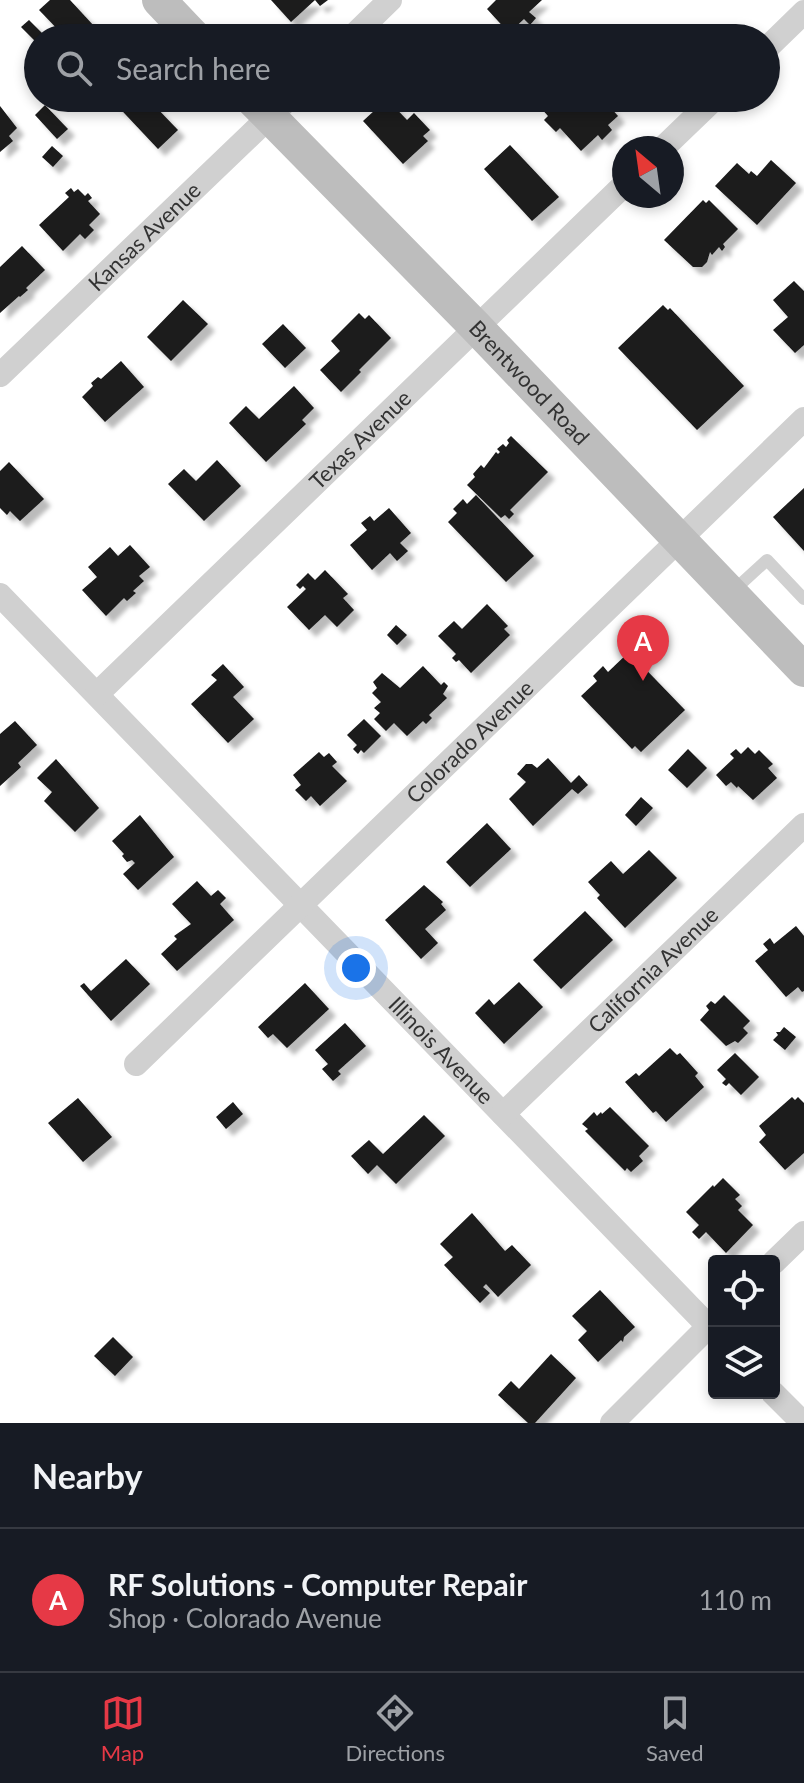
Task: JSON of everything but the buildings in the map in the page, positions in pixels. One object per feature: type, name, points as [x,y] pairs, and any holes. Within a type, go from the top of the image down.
[{"type":"street","points":[[159,0],[182,24]]},
{"type":"street","points":[[365,24],[390,0]]},
{"type":"street","points":[[780,35],[804,12]]},
{"type":"street","name":"Kansas Avenue","points":[[0,375],[262,112]]},
{"type":"street","name":"Brentwood Road","points":[[277,112],[476,327],[804,670]]},
{"type":"street","points":[[675,136],[700,112]]},
{"type":"street","name":"Texas Avenue","points":[[97,694],[612,197]]},
{"type":"street","name":"Colorado Avenue","points":[[136,1064],[804,419]]},
{"type":"street","name":"Illinois Avenue","points":[[0,595],[708,1323]]},
{"type":"street","name":"California Avenue","points":[[503,1114],[804,825]]},
{"type":"street","points":[[780,1256],[804,1233]]},
{"type":"street","points":[[612,1423],[708,1331]]},
{"type":"street","points":[[779,1399],[803,1423]]},
{"type":"lane","points":[[730,594],[767,560],[804,599]]},
{"type":"place","name":"RF Solutions - Computer Repair","points":[[643,681]]}]
